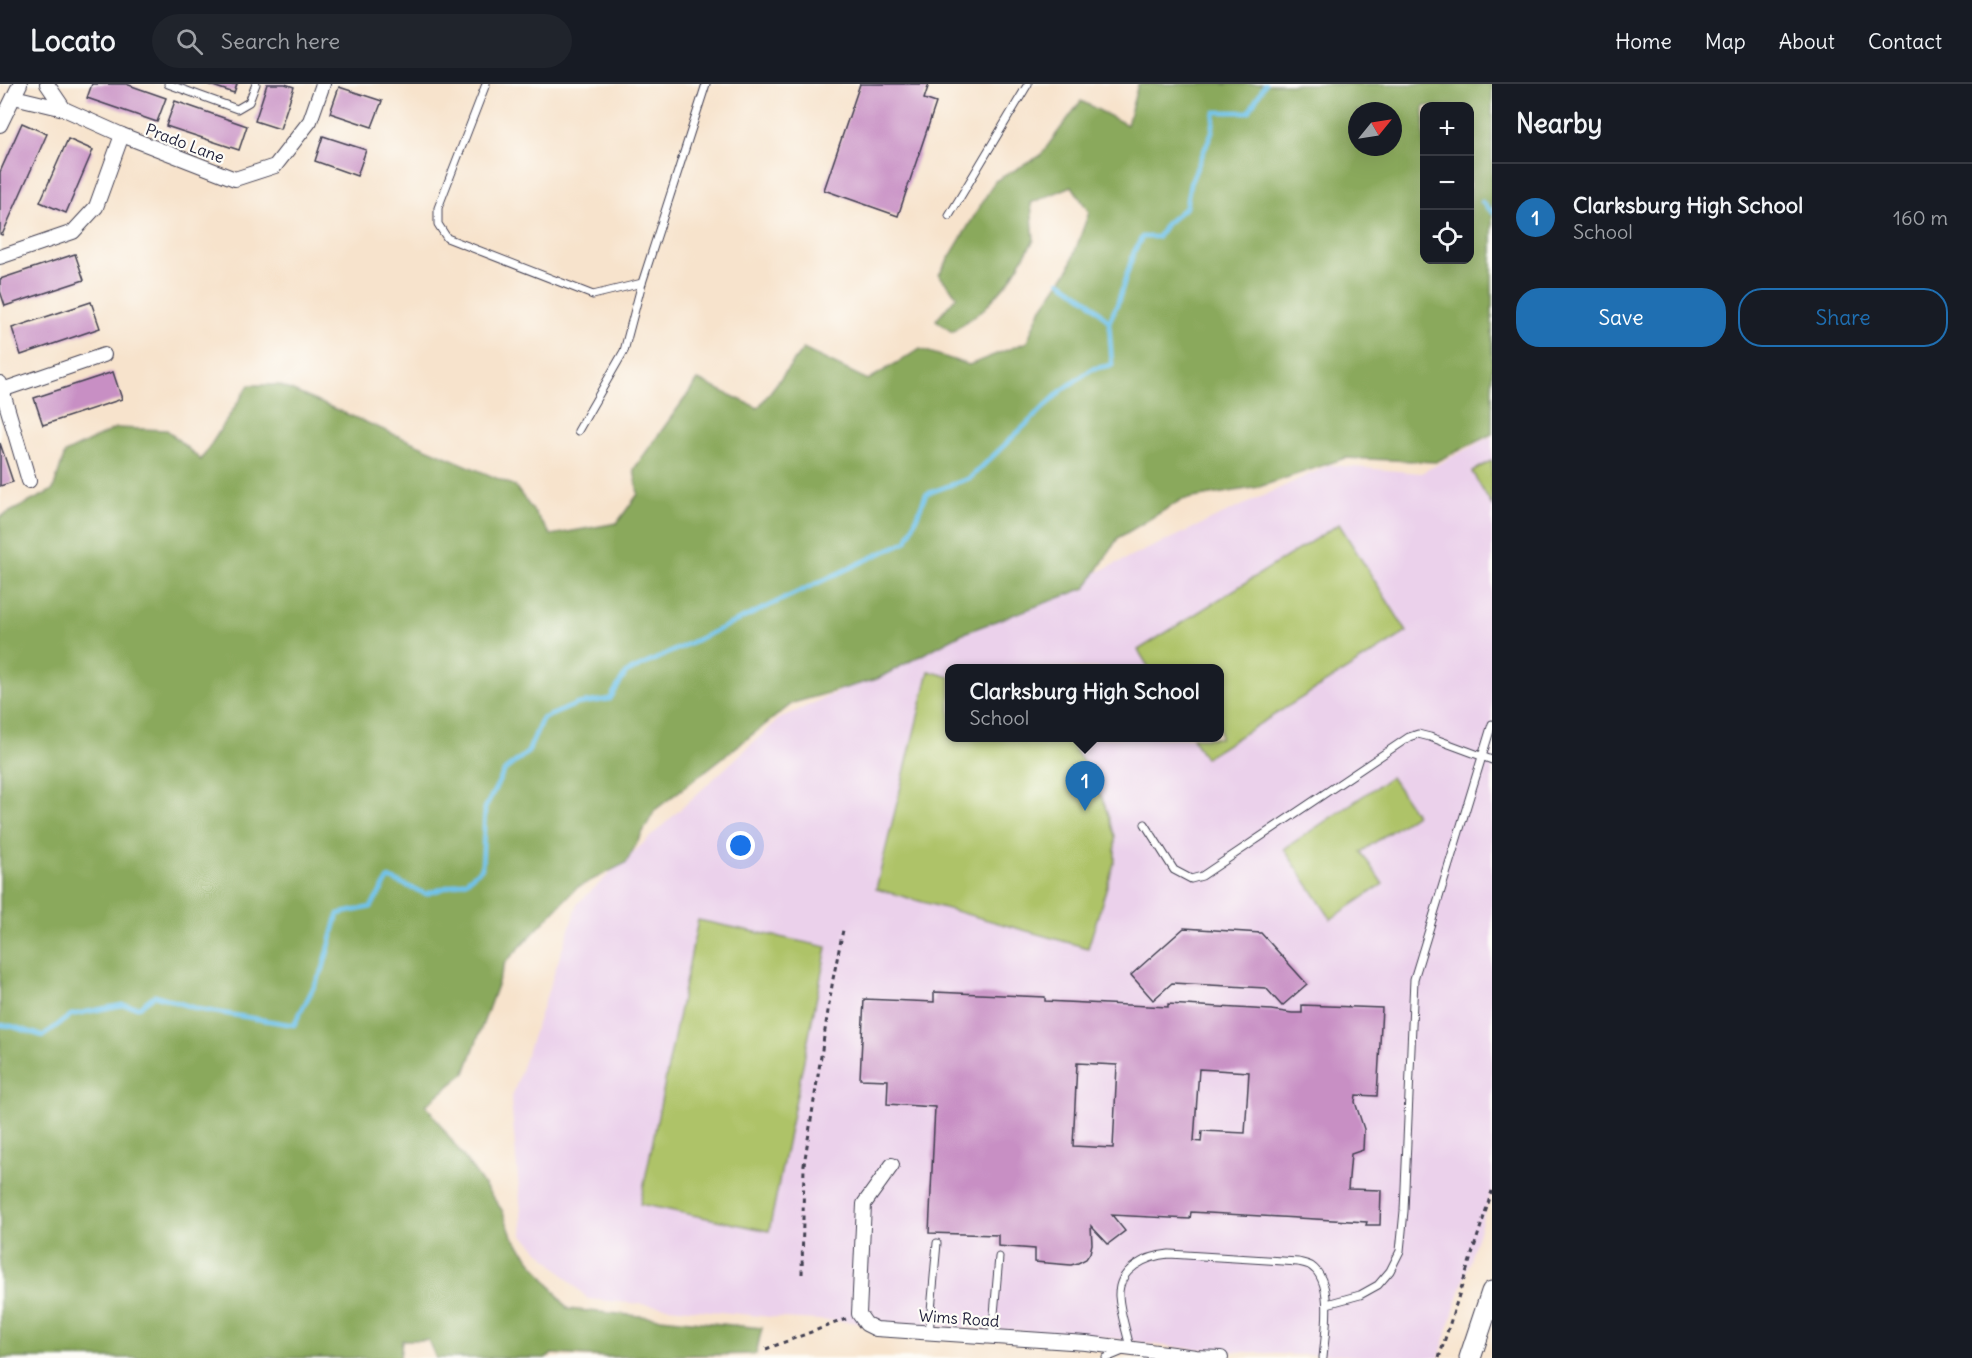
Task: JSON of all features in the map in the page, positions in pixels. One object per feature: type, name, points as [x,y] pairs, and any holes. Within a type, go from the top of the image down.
[{"type":"main road","points":[[1470,1358],[1492,1292]]},
{"type":"street","points":[[47,84],[63,109]]},
{"type":"street","name":"Prado Lane","points":[[17,90],[234,179],[275,166],[310,121],[323,84]]},
{"type":"street","points":[[0,125],[17,90]]},
{"type":"street","points":[[0,257],[73,232],[96,207],[122,135]]},
{"type":"street","points":[[29,481],[1,387],[104,355]]},
{"type":"street","points":[[859,1314],[864,1204],[892,1165]]},
{"type":"street","name":"Wims Road","points":[[859,1314],[866,1324],[876,1329],[1130,1348],[1221,1358]]},
{"type":"lane","points":[[168,84],[237,109],[249,102],[256,84]]},
{"type":"lane","points":[[486,84],[438,207],[438,224],[447,238],[593,296],[642,282]]},
{"type":"lane","points":[[578,431],[624,351],[642,282],[706,84]]},
{"type":"lane","points":[[949,216],[1028,84]]},
{"type":"lane","points":[[1327,1304],[1360,1295],[1378,1285],[1390,1271],[1400,1251],[1404,1211],[1414,980],[1492,724]]},
{"type":"lane","points":[[1145,824],[1174,870],[1191,879],[1202,876],[1409,737],[1418,734],[1430,737],[1492,760]]},
{"type":"lane","points":[[929,1333],[937,1243]]},
{"type":"lane","points":[[1106,1358],[1130,1348],[1119,1294],[1125,1276],[1138,1262],[1154,1255],[1169,1254],[1298,1262],[1311,1266],[1324,1284],[1327,1304],[1323,1358]]},
{"type":"lane","points":[[992,1337],[999,1257]]},
{"type":"path","points":[[802,1274],[804,1166],[833,979],[843,930]]},
{"type":"path","points":[[1439,1358],[1492,1191]]},
{"type":"path","points":[[766,1349],[859,1314]]},
{"type":"shaded area","points":[[1492,436],[1492,1190],[1439,1358],[1374,1358],[1179,1348],[1088,1335],[782,1318],[588,1299],[523,1235],[511,1100],[578,903],[779,719],[1330,465],[1421,473]]},
{"type":"green space","points":[[1138,84],[1492,84],[1492,434],[1436,462],[1345,458],[1259,487],[1181,500],[1118,538],[1086,588],[961,634],[877,679],[793,703],[655,810],[626,863],[576,888],[505,963],[465,1073],[426,1105],[502,1210],[512,1236],[568,1309],[762,1328],[756,1354],[608,1357],[552,1354],[545,1358],[436,1358],[428,1340],[402,1340],[400,1358],[0,1358],[0,517],[53,490],[65,453],[116,428],[167,430],[201,460],[249,385],[279,385],[515,486],[551,535],[617,523],[638,494],[634,469],[698,380],[758,408],[803,349],[868,380],[920,349],[969,365],[1027,342],[1039,312],[1068,271],[1089,212],[1072,186],[1031,203],[1034,240],[1009,281],[985,308],[952,332],[936,320],[957,296],[939,275],[995,181],[1040,156],[1081,101],[1127,125]]},
{"type":"green space","points":[[1492,460],[1492,506],[1472,472]]},
{"type":"green space","points":[[1339,524],[1407,632],[1205,758],[1195,742],[1224,742],[1224,664],[1147,664],[1138,650]]},
{"type":"green space","points":[[929,671],[945,676],[945,742],[1070,742],[1088,769],[1104,803],[1115,836],[1115,860],[1088,948],[876,889]]},
{"type":"green space","points":[[1391,777],[1416,814],[1361,852],[1383,884],[1331,919],[1284,849]]},
{"type":"green space","points":[[698,920],[827,947],[769,1231],[640,1204]]},
{"type":"building","points":[[92,84],[126,84],[166,98],[157,122],[87,98]]},
{"type":"building","points":[[207,84],[237,84],[234,93]]},
{"type":"building","points":[[267,84],[285,84],[294,87],[280,129],[255,121]]},
{"type":"building","points":[[860,84],[929,84],[924,99],[936,103],[898,216],[824,190]]},
{"type":"building","points":[[339,87],[382,101],[372,127],[330,113]]},
{"type":"building","points":[[175,101],[247,126],[239,150],[166,126]]},
{"type":"building","points":[[22,123],[47,134],[2,235],[0,234],[0,172]]},
{"type":"building","points":[[323,136],[366,150],[357,176],[315,161]]},
{"type":"building","points":[[68,139],[93,150],[66,213],[40,202]]},
{"type":"building","points":[[75,254],[84,280],[5,306],[0,291],[0,279]]},
{"type":"building","points":[[91,302],[100,328],[21,355],[12,328]]},
{"type":"building","points":[[113,372],[122,399],[43,425],[34,398]]},
{"type":"building","points":[[0,443],[13,482],[0,486]]},
{"type":"building","points":[[1184,928],[1261,933],[1307,984],[1282,1006],[1266,988],[1172,983],[1153,1000],[1131,975]]},
{"type":"building","points":[[934,992],[1045,997],[1045,1001],[1168,1007],[1168,1004],[1292,1013],[1302,1013],[1302,1005],[1382,1008],[1377,1096],[1356,1095],[1355,1102],[1364,1129],[1363,1150],[1351,1154],[1348,1189],[1381,1190],[1380,1225],[1366,1225],[1367,1222],[1191,1212],[1190,1219],[1112,1215],[1125,1231],[1108,1244],[1091,1226],[1090,1253],[1086,1259],[1071,1265],[1035,1262],[1035,1249],[998,1246],[998,1235],[929,1233],[935,1107],[887,1104],[888,1080],[860,1079],[864,999],[934,1002]],"holes":[[[1077,1063],[1117,1065],[1113,1148],[1073,1146]],[[1199,1069],[1249,1072],[1245,1133],[1202,1131],[1201,1142],[1194,1141]]]},
{"type":"waterway","points":[[0,1025],[43,1036],[71,1015],[122,1005],[139,1007],[155,995],[197,1009],[294,1025],[323,969],[338,914],[371,907],[389,878],[426,894],[466,881],[482,868],[485,808],[505,770],[528,752],[542,719],[577,704],[610,699],[626,673],[907,541],[926,494],[970,478],[1061,391],[1092,369],[1112,365],[1109,322],[1117,305],[1134,252],[1142,237],[1158,237],[1166,224],[1186,207],[1190,184],[1212,132],[1215,112],[1249,112],[1265,84]]},
{"type":"waterway","points":[[1482,202],[1492,212]]},
{"type":"waterway","points":[[1060,281],[1088,300],[1109,322]]},
{"type":"place","name":"Clarksburg High School","points":[[1085,811]]}]
